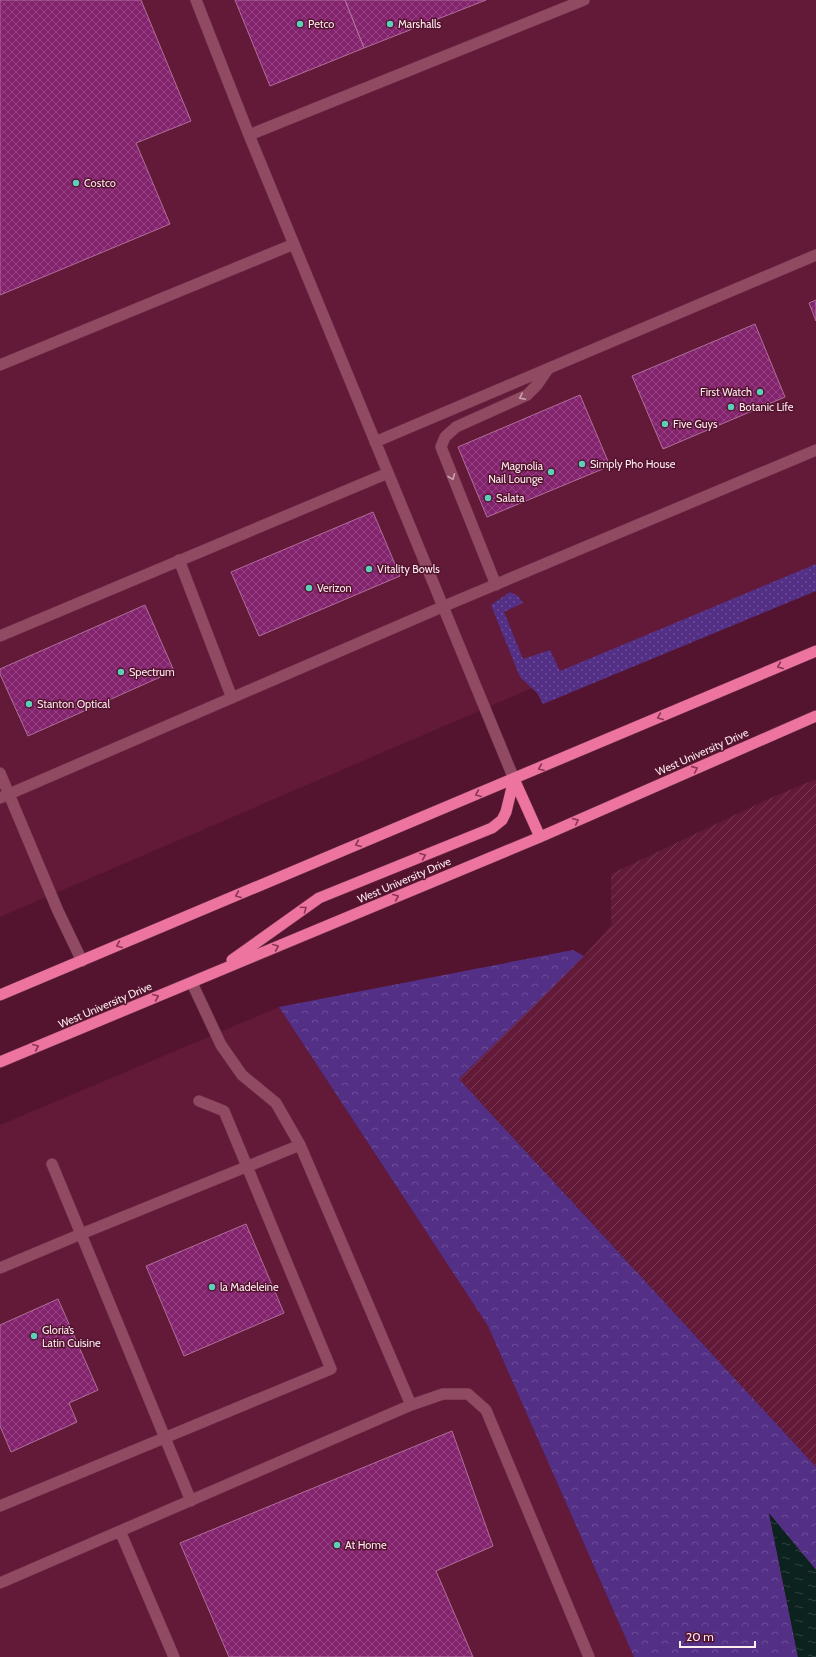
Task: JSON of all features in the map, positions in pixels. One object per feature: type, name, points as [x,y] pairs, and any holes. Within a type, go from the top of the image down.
[{"type":"highway","points":[[0,995],[816,651]]},
{"type":"highway","name":"West University Drive","points":[[0,1062],[540,837],[816,716]]},
{"type":"highway","points":[[514,779],[540,837]]},
{"type":"highway","points":[[216,972],[320,898],[492,828],[502,820],[506,812],[514,779]]},
{"type":"lane","points":[[196,0],[442,607],[514,779]]},
{"type":"lane","points":[[250,135],[584,0]]},
{"type":"lane","points":[[0,365],[294,244]]},
{"type":"lane","points":[[375,442],[816,255]]},
{"type":"lane","points":[[496,585],[441,448],[445,437],[456,427],[527,394],[548,369]]},
{"type":"lane","points":[[4,796],[442,607],[816,450]]},
{"type":"lane","points":[[0,636],[388,473]]},
{"type":"lane","points":[[179,560],[232,698]]},
{"type":"lane","points":[[0,773],[4,796],[82,961]]},
{"type":"lane","points":[[192,982],[221,1045],[242,1075],[276,1103],[300,1145],[411,1405]]},
{"type":"lane","points":[[0,1506],[331,1369],[224,1111],[199,1101]]},
{"type":"lane","points":[[0,1268],[300,1145]]},
{"type":"lane","points":[[52,1164],[190,1501]]},
{"type":"lane","points":[[1,1580],[120,1531],[411,1405],[443,1394],[468,1394],[486,1410],[589,1657]]},
{"type":"lane","points":[[120,1531],[174,1657]]},
{"type":"shaded area","points":[[0,0],[816,0],[816,566],[0,917]]},
{"type":"shaded area","points":[[816,779],[816,1467],[459,1079],[584,956],[611,925],[611,874],[768,799]]},
{"type":"shaded area","points":[[279,1007],[488,1326],[634,1657],[0,1657],[0,1125]]},
{"type":"green space","points":[[816,564],[816,591],[543,704],[537,693],[520,677],[491,605],[510,592],[518,596],[523,603],[504,612],[523,659],[550,650],[560,671]]},
{"type":"green space","points":[[573,950],[584,956],[459,1079],[816,1467],[816,1570],[769,1514],[798,1657],[634,1657],[488,1326],[279,1007]]},
{"type":"water","points":[[769,1513],[816,1570],[816,1657],[798,1657]]},
{"type":"building","name":"Costco","points":[[0,0],[141,0],[191,121],[136,143],[170,224],[0,295]]},
{"type":"building","name":"Petco","points":[[235,0],[345,0],[364,48],[270,86]]},
{"type":"building","name":"Marshalls","points":[[345,0],[486,0],[364,48]]},
{"type":"building","points":[[816,300],[816,321],[809,303]]},
{"type":"building","points":[[755,324],[785,397],[663,449],[632,376]]},
{"type":"building","points":[[580,395],[610,466],[487,517],[458,447]]},
{"type":"building","points":[[373,512],[400,576],[259,636],[231,572]]},
{"type":"building","points":[[145,605],[174,671],[28,736],[0,674],[0,669]]},
{"type":"building","points":[[246,1224],[284,1313],[184,1356],[146,1266]]},
{"type":"building","points":[[58,1299],[98,1390],[69,1403],[77,1422],[11,1452],[0,1426],[0,1325]]},
{"type":"building","name":"At Home","points":[[452,1431],[493,1546],[436,1571],[473,1657],[229,1657],[180,1543]]},
{"type":"place","name":"Petco","points":[[300,24]]},
{"type":"place","name":"Marshalls","points":[[390,24]]},
{"type":"place","name":"Costco","points":[[76,183]]},
{"type":"place","name":"First Watch","points":[[760,392]]},
{"type":"place","name":"Botanic Life","points":[[731,407]]},
{"type":"place","name":"Five Guys","points":[[665,424]]},
{"type":"place","name":"Simply Pho House","points":[[582,464]]},
{"type":"place","name":"Magnolia Nail Lounge","points":[[551,472]]},
{"type":"place","name":"Salata","points":[[488,498]]},
{"type":"place","name":"Vitality Bowls","points":[[369,569]]},
{"type":"place","name":"Verizon","points":[[309,588]]},
{"type":"place","name":"Spectrum","points":[[121,672]]},
{"type":"place","name":"Stanton Optical","points":[[29,704]]},
{"type":"place","name":"la Madeleine","points":[[212,1287]]},
{"type":"place","name":"Gloria’s Latin Cuisine","points":[[34,1336]]},
{"type":"place","name":"At Home","points":[[337,1545]]}]
